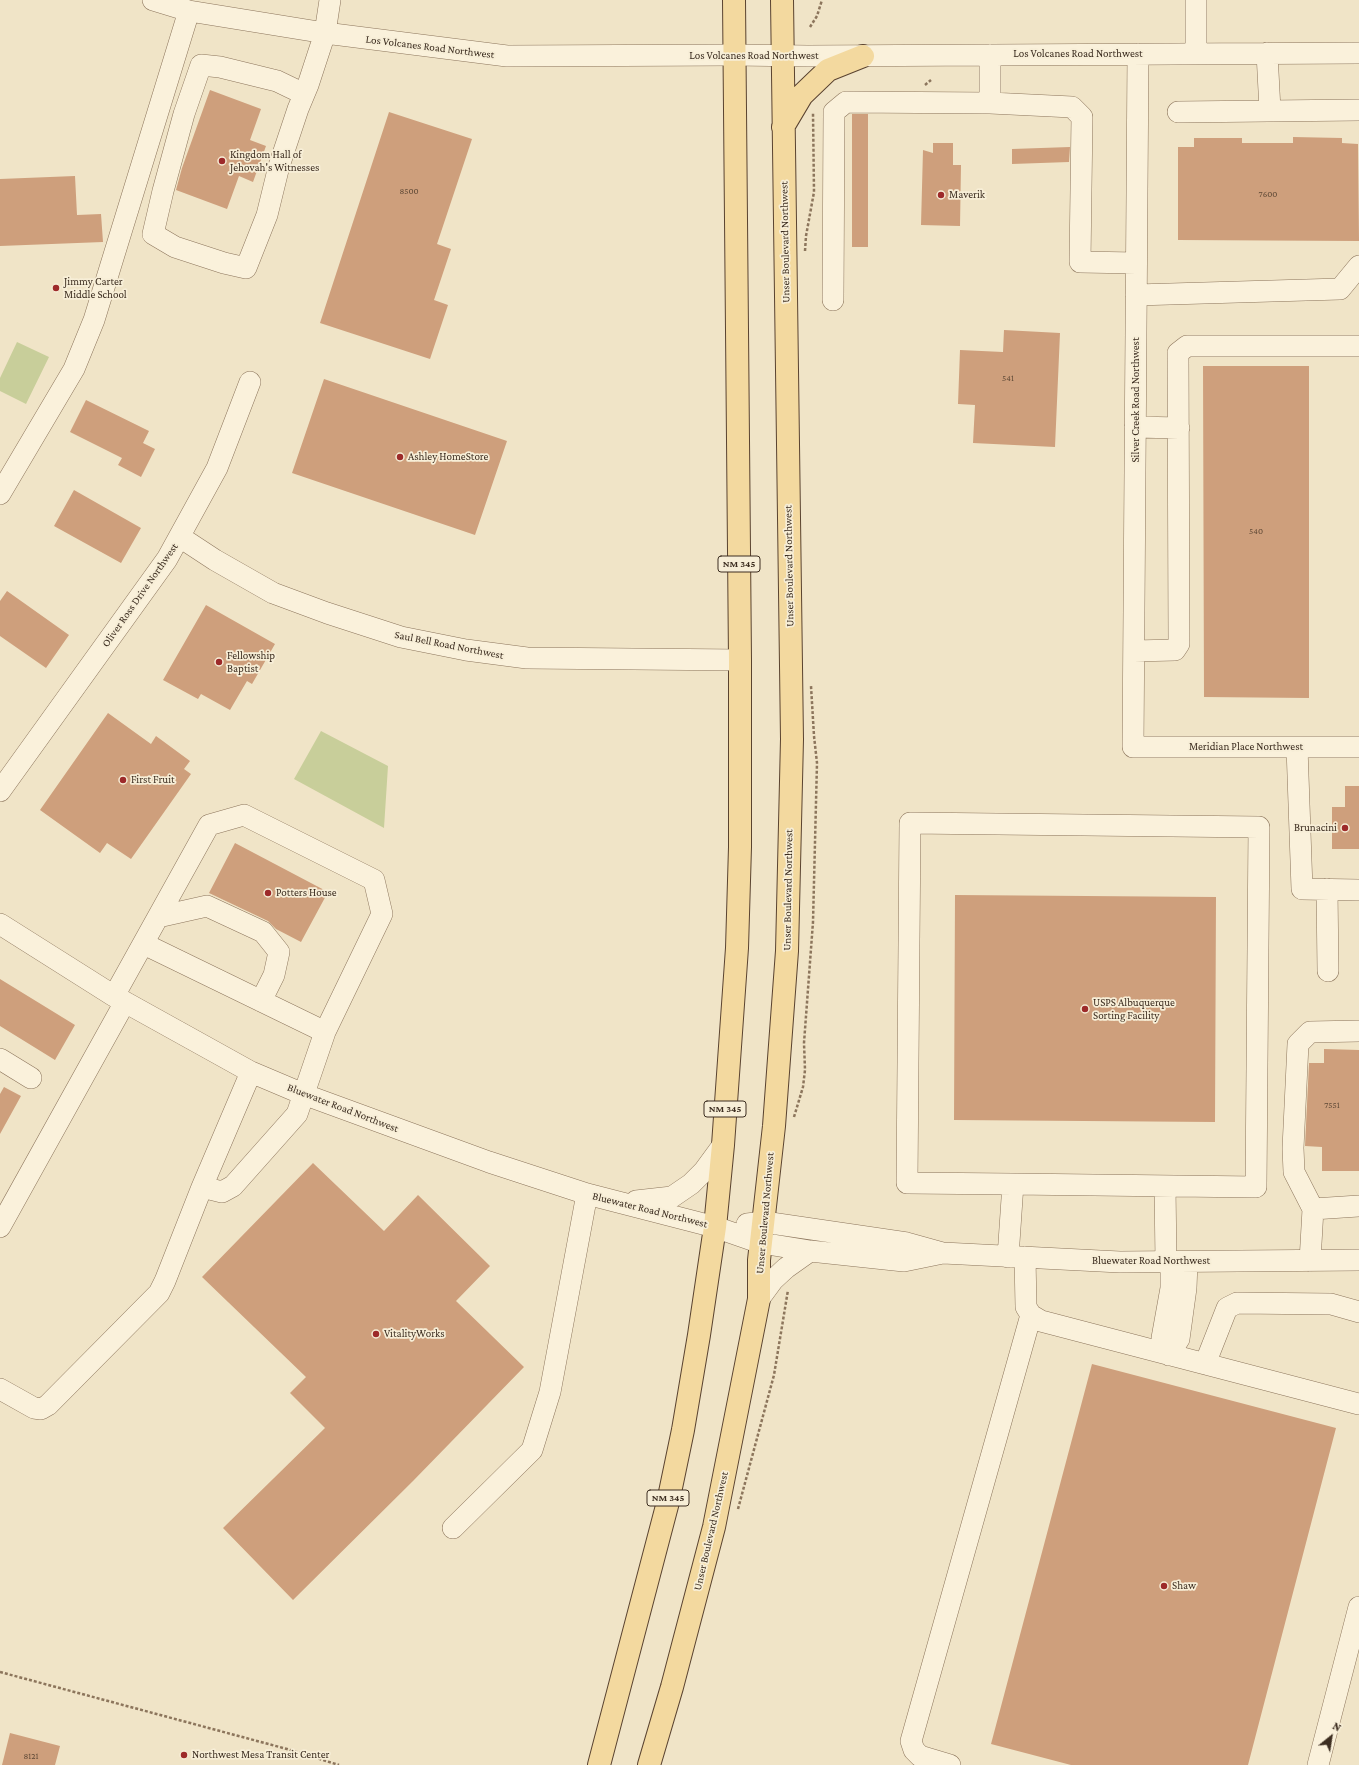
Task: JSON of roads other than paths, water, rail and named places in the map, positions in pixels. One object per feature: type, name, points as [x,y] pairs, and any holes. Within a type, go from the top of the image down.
[{"type":"main road","name":"NM 345","points":[[599,1765],[668,1502],[683,1430],[715,1227],[723,1145],[737,948],[740,847],[740,660],[734,0]]},
{"type":"main road","name":"Unser Boulevard Northwest","points":[[649,1765],[672,1687],[714,1527],[759,1299],[759,1260],[774,1126],[787,951],[792,747],[782,0]]},
{"type":"main road","points":[[783,127],[802,95],[828,70],[863,56]]},
{"type":"street","name":"Los Volcanes Road Northwest","points":[[153,0],[189,11],[324,33],[507,56],[863,56],[1359,53]]},
{"type":"street","points":[[304,94],[277,81],[220,67],[201,65],[184,114],[153,234],[175,247],[224,263],[246,268],[267,215],[279,166],[304,94],[324,33],[330,0]]},
{"type":"street","points":[[1196,0],[1196,53]]},
{"type":"street","points":[[0,494],[74,369],[94,320],[189,11]]},
{"type":"street","points":[[1267,53],[1270,110]]},
{"type":"street","name":"Silver Creek Road Northwest","points":[[1133,747],[1138,54]]},
{"type":"street","points":[[990,55],[990,103]]},
{"type":"street","points":[[833,300],[834,112],[846,102],[990,103],[1072,107],[1082,117],[1080,262],[1136,263]]},
{"type":"street","points":[[1178,112],[1359,110]]},
{"type":"street","points":[[1136,294],[1340,289],[1359,266]]},
{"type":"street","points":[[1134,651],[1175,650],[1179,644],[1178,353],[1187,346],[1359,346]]},
{"type":"street","name":"Oliver Ross Drive Northwest","points":[[0,791],[163,565],[180,537],[217,468],[250,382]]},
{"type":"street","points":[[1136,427],[1179,428]]},
{"type":"street","name":"Saul Bell Road Northwest","points":[[180,537],[215,560],[273,593],[327,613],[401,637],[466,650],[527,658],[740,660]]},
{"type":"street","name":"Meridian Place Northwest","points":[[1133,747],[1359,747]]},
{"type":"street","points":[[1297,747],[1302,889],[1359,890]]},
{"type":"street","points":[[0,1227],[119,999],[158,917],[209,825],[244,815],[374,880],[382,914],[325,1032],[297,1114],[233,1186],[222,1192],[202,1187]]},
{"type":"street","points":[[910,823],[1259,827],[1256,1187],[1013,1184],[907,1183],[910,823]]},
{"type":"street","points":[[1327,890],[1328,971]]},
{"type":"street","points":[[158,917],[207,906],[262,932],[279,952],[274,975],[260,1000]]},
{"type":"street","name":"Bluewater Road Northwest","points":[[0,924],[119,999],[251,1072],[303,1094],[482,1159],[587,1194],[715,1227],[907,1243],[943,1253],[1017,1257],[1120,1262],[1359,1260]]},
{"type":"street","points":[[144,944],[325,1032]]},
{"type":"street","points":[[1310,1260],[1312,1209],[1294,1172],[1293,1148],[1298,1044],[1310,1032],[1359,1031]]},
{"type":"street","points":[[0,1059],[31,1078]]},
{"type":"street","points":[[0,1389],[34,1408],[41,1409],[48,1406],[159,1293],[251,1072]]},
{"type":"street","points":[[623,1203],[672,1197],[692,1184],[704,1171],[723,1145]]},
{"type":"street","points":[[1013,1184],[1017,1257],[1026,1307],[1031,1315],[1041,1321],[1359,1404]]},
{"type":"street","points":[[1165,1186],[1175,1262],[1186,1288],[1179,1340],[1169,1355]]},
{"type":"street","points":[[453,1528],[532,1450],[550,1392],[587,1194]]},
{"type":"street","points":[[1312,1209],[1359,1206]]},
{"type":"street","name":"Bluewater Road Northwest","points":[[762,1232],[810,1251],[904,1261],[943,1253]]},
{"type":"street","points":[[759,1299],[773,1280],[786,1268],[810,1251]]},
{"type":"street","points":[[1205,1364],[1227,1308],[1236,1303],[1332,1304],[1359,1312]]},
{"type":"street","points":[[950,1765],[920,1756],[914,1750],[911,1741],[1031,1315]]},
{"type":"street","points":[[1318,1765],[1359,1607]]},
{"type":"place","name":"Kingdom Hall of Jehovah's Witnesses","points":[[222,161]]},
{"type":"place","name":"Maverik","points":[[941,195]]},
{"type":"place","name":"Jimmy Carter Middle School","points":[[56,288]]},
{"type":"place","name":"Ashley HomeStore","points":[[400,457]]},
{"type":"place","name":"Fellowship Baptist","points":[[219,662]]},
{"type":"place","name":"First Fruit","points":[[123,780]]},
{"type":"place","name":"Brunacini","points":[[1345,828]]},
{"type":"place","name":"Potters House","points":[[268,893]]},
{"type":"place","name":"USPS Albuquerque Sorting Facility","points":[[1085,1009]]},
{"type":"place","name":"VitalityWorks","points":[[376,1334]]},
{"type":"place","name":"Shaw","points":[[1164,1586]]},
{"type":"place","name":"Northwest Mesa Transit Center","points":[[184,1755]]}]
